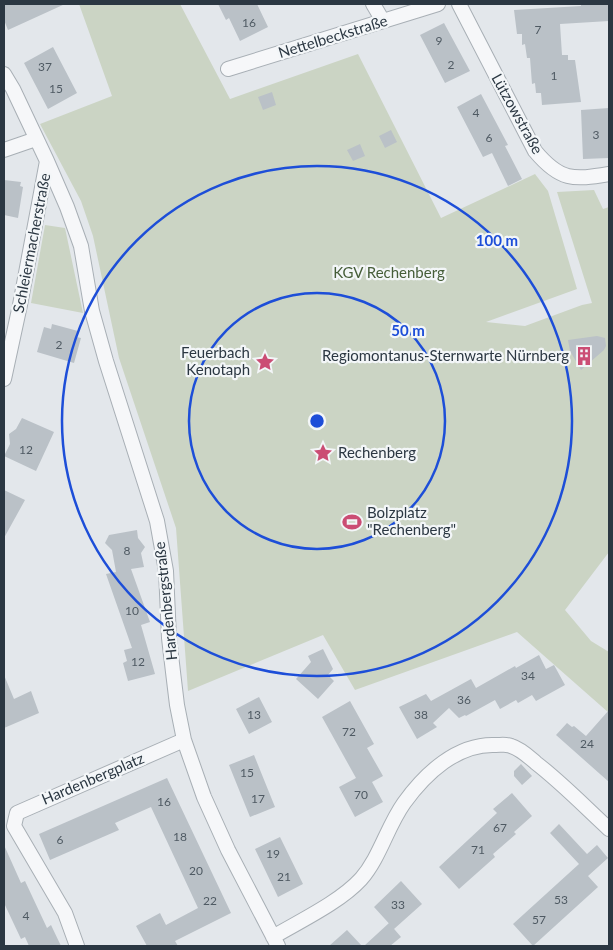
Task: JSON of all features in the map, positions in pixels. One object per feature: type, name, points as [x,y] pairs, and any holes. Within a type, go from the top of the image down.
[{"type":"street","points":[[373,4],[383,21]]},
{"type":"street","name":"Nettelbeckstraße","points":[[228,69],[438,4]]},
{"type":"street","name":"Lützowstraße","points":[[459,4],[535,151],[553,170],[570,177],[584,178],[609,174]]},
{"type":"street","name":"Schleiermacherstraße","points":[[4,74],[47,161],[19,314],[4,379]]},
{"type":"street","points":[[4,150],[36,139]]},
{"type":"street","name":"Hardenbergstraße","points":[[47,161],[81,246],[92,311],[157,521],[166,570],[169,638],[184,740],[204,797],[224,842],[276,942]]},
{"type":"street","name":"Hardenbergplatz","points":[[77,946],[64,913],[14,826],[16,813],[184,740]]},
{"type":"street","points":[[276,942],[344,895],[362,878],[374,861],[403,804],[430,772],[461,752],[478,746],[510,745],[524,752],[609,829]]},
{"type":"green space","name":"KGV Rechenberg","points":[[79,4],[180,4],[230,99],[358,54],[441,218],[535,174],[548,191],[577,289],[486,322],[525,326],[592,303],[557,192],[594,190],[603,209],[609,207],[609,552],[565,610],[591,641],[609,652],[609,713],[517,632],[355,690],[323,635],[188,691],[176,528],[119,358],[93,236],[81,201],[40,124],[112,96]]},
{"type":"green space","points":[[45,225],[65,228],[83,313],[31,303]]},
{"type":"building","points":[[4,4],[65,4],[8,30],[4,20]]},
{"type":"building","points":[[218,4],[257,4],[268,27],[240,41],[229,18],[226,20]]},
{"type":"building","points":[[581,4],[609,4],[609,21],[560,24],[562,55],[568,55],[568,60],[575,60],[581,102],[542,105],[541,93],[536,93],[535,83],[532,84],[530,58],[527,58],[525,44],[522,45],[522,34],[517,34],[514,10],[581,6]]},
{"type":"building","points":[[444,23],[470,71],[445,83],[420,35]]},
{"type":"building","points":[[53,47],[77,93],[48,109],[24,63]]},
{"type":"building","points":[[272,92],[276,105],[263,110],[258,97]]},
{"type":"building","points":[[481,94],[508,145],[505,146],[522,179],[508,186],[492,153],[483,157],[457,107]]},
{"type":"building","points":[[609,108],[609,158],[583,159],[581,110]]},
{"type":"building","points":[[391,130],[397,142],[385,148],[379,136]]},
{"type":"building","points":[[360,144],[365,156],[353,161],[347,150]]},
{"type":"building","points":[[4,180],[21,182],[20,186],[23,187],[18,218],[4,215]]},
{"type":"building","points":[[52,324],[78,331],[76,337],[81,338],[74,363],[37,352],[44,327],[51,329]]},
{"type":"building","name":"Regiomontanus-Sternwarte Nürnberg","points":[[597,336],[605,338],[606,346],[604,350],[581,370],[570,351],[568,340]]},
{"type":"building","points":[[22,418],[54,432],[36,471],[4,456],[10,444],[9,434],[16,429]]},
{"type":"building","points":[[4,490],[25,500],[4,538]]},
{"type":"building","points":[[137,530],[138,538],[145,547],[141,553],[144,567],[131,569],[150,622],[141,625],[155,674],[128,681],[123,663],[127,661],[124,650],[132,648],[106,574],[116,572],[112,550],[105,543],[109,535]]},
{"type":"building","points":[[323,649],[333,669],[328,675],[334,681],[318,699],[296,679],[311,662],[308,656]]},
{"type":"building","points":[[539,655],[546,669],[554,665],[565,685],[536,701],[532,695],[518,703],[516,700],[500,709],[495,700],[459,718],[449,708],[433,723],[437,727],[417,739],[399,707],[426,694],[431,701],[471,679],[476,688]]},
{"type":"building","points":[[4,675],[14,699],[31,691],[39,713],[4,728]]},
{"type":"building","points":[[259,697],[272,722],[249,734],[236,709]]},
{"type":"building","points":[[350,701],[374,744],[367,748],[383,776],[372,782],[383,802],[355,817],[339,787],[356,778],[322,717]]},
{"type":"building","points":[[609,710],[609,782],[556,735],[567,723],[586,736]]},
{"type":"building","points":[[254,755],[275,807],[250,817],[229,765]]},
{"type":"building","points":[[521,764],[532,776],[522,785],[514,776],[514,771]]},
{"type":"building","points":[[167,778],[231,913],[175,941],[178,946],[147,946],[136,926],[160,913],[166,925],[198,908],[151,807],[115,823],[119,830],[50,860],[39,834]]},
{"type":"building","points":[[512,793],[532,816],[514,832],[516,834],[493,854],[495,857],[459,889],[439,867],[497,813],[493,809]]},
{"type":"building","points":[[559,824],[587,854],[597,845],[608,858],[588,876],[598,887],[533,946],[513,924],[579,864],[550,833]]},
{"type":"building","points":[[280,837],[303,884],[278,897],[255,849]]},
{"type":"building","points":[[4,845],[21,883],[25,881],[47,928],[51,925],[61,946],[29,946],[25,937],[21,939],[4,903]]},
{"type":"building","points":[[401,881],[422,904],[394,929],[374,907]]},
{"type":"building","points":[[389,923],[401,937],[390,946],[364,946]]},
{"type":"building","points":[[347,930],[362,946],[329,946]]},
{"type":"place","name":"Regiomontanus-Sternwarte Nürnberg","points":[[584,356]]},
{"type":"place","name":"Feuerbach Kenotaph","points":[[265,362]]},
{"type":"place","name":"Rechenberg","points":[[323,453]]},
{"type":"place","name":"Bolzplatz \"Rechenberg\"","points":[[352,522]]}]
